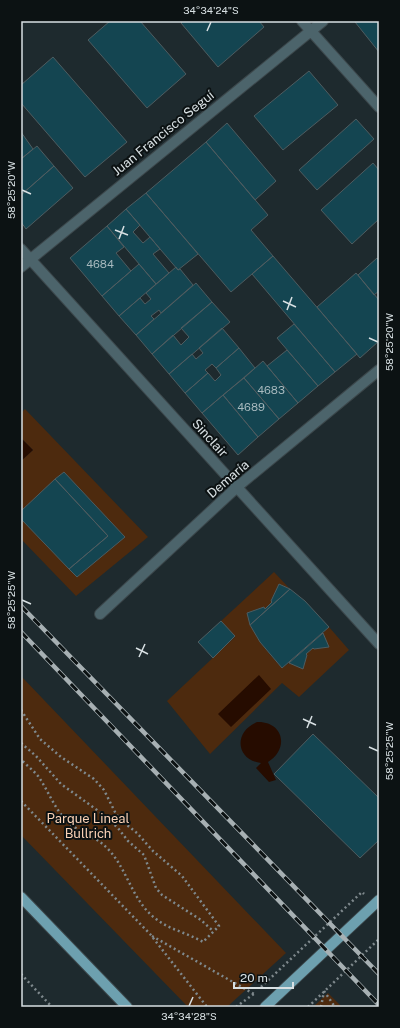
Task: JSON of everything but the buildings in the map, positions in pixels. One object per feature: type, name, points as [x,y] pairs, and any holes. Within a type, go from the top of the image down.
[{"type":"main road","points":[[21,897],[127,1007]]},
{"type":"main road","points":[[265,1007],[379,900]]},
{"type":"street","points":[[302,21],[379,107]]},
{"type":"street","name":"Juan Francisco Seguí","points":[[21,267],[310,30],[323,21]]},
{"type":"street","name":"Sinclair","points":[[21,249],[379,644]]},
{"type":"street","name":"Demaría","points":[[100,614],[237,487],[379,370]]},
{"type":"path","points":[[21,710],[40,739],[61,757],[94,779],[104,790],[116,814],[122,821],[137,832],[153,851],[182,876],[219,926],[203,942],[169,927],[156,919],[139,900],[132,889],[128,878],[110,851],[98,839],[74,827],[65,820],[37,774],[21,759]]},
{"type":"path","points":[[21,743],[36,756],[61,784],[113,824],[144,855],[156,888],[162,895],[201,920],[214,931]]},
{"type":"path","points":[[21,801],[150,934],[207,1007]]},
{"type":"path","points":[[236,1007],[254,994],[362,892]]},
{"type":"path","points":[[150,934],[254,994]]},
{"type":"path","points":[[308,1007],[379,939]]},
{"type":"path","points":[[21,974],[52,1007]]},
{"type":"path","points":[[321,1007],[324,991]]},
{"type":"path","points":[[324,991],[335,1007]]},
{"type":"green space","points":[[25,409],[148,537],[76,596],[21,539],[21,519],[77,577],[125,537],[64,472],[21,511],[21,461],[33,450],[21,438],[21,413]]},
{"type":"green space","points":[[274,572],[290,589],[279,584],[271,600],[272,602],[265,609],[263,607],[247,613],[256,636],[282,668],[289,663],[303,668],[306,654],[313,648],[329,647],[323,633],[329,627],[349,650],[299,697],[282,683],[210,754],[167,701],[235,637],[221,621]]},
{"type":"green space","name":"Parque Lineal Bullrich","points":[[21,676],[286,953],[227,1007],[188,1007],[21,835]]},
{"type":"green space","points":[[328,993],[342,1007],[313,1007]]},
{"type":"shaded area","points":[[21,438],[33,450],[21,461]]},
{"type":"shaded area","points":[[259,675],[271,689],[231,727],[218,714]]},
{"type":"shaded area","points":[[257,722],[266,723],[273,726],[278,731],[280,736],[281,743],[279,750],[268,762],[276,780],[269,782],[256,768],[261,763],[246,757],[242,751],[241,739],[244,732]]},
{"type":"railway","points":[[21,606],[379,974]]},
{"type":"railway","points":[[21,632],[379,1005]]}]
